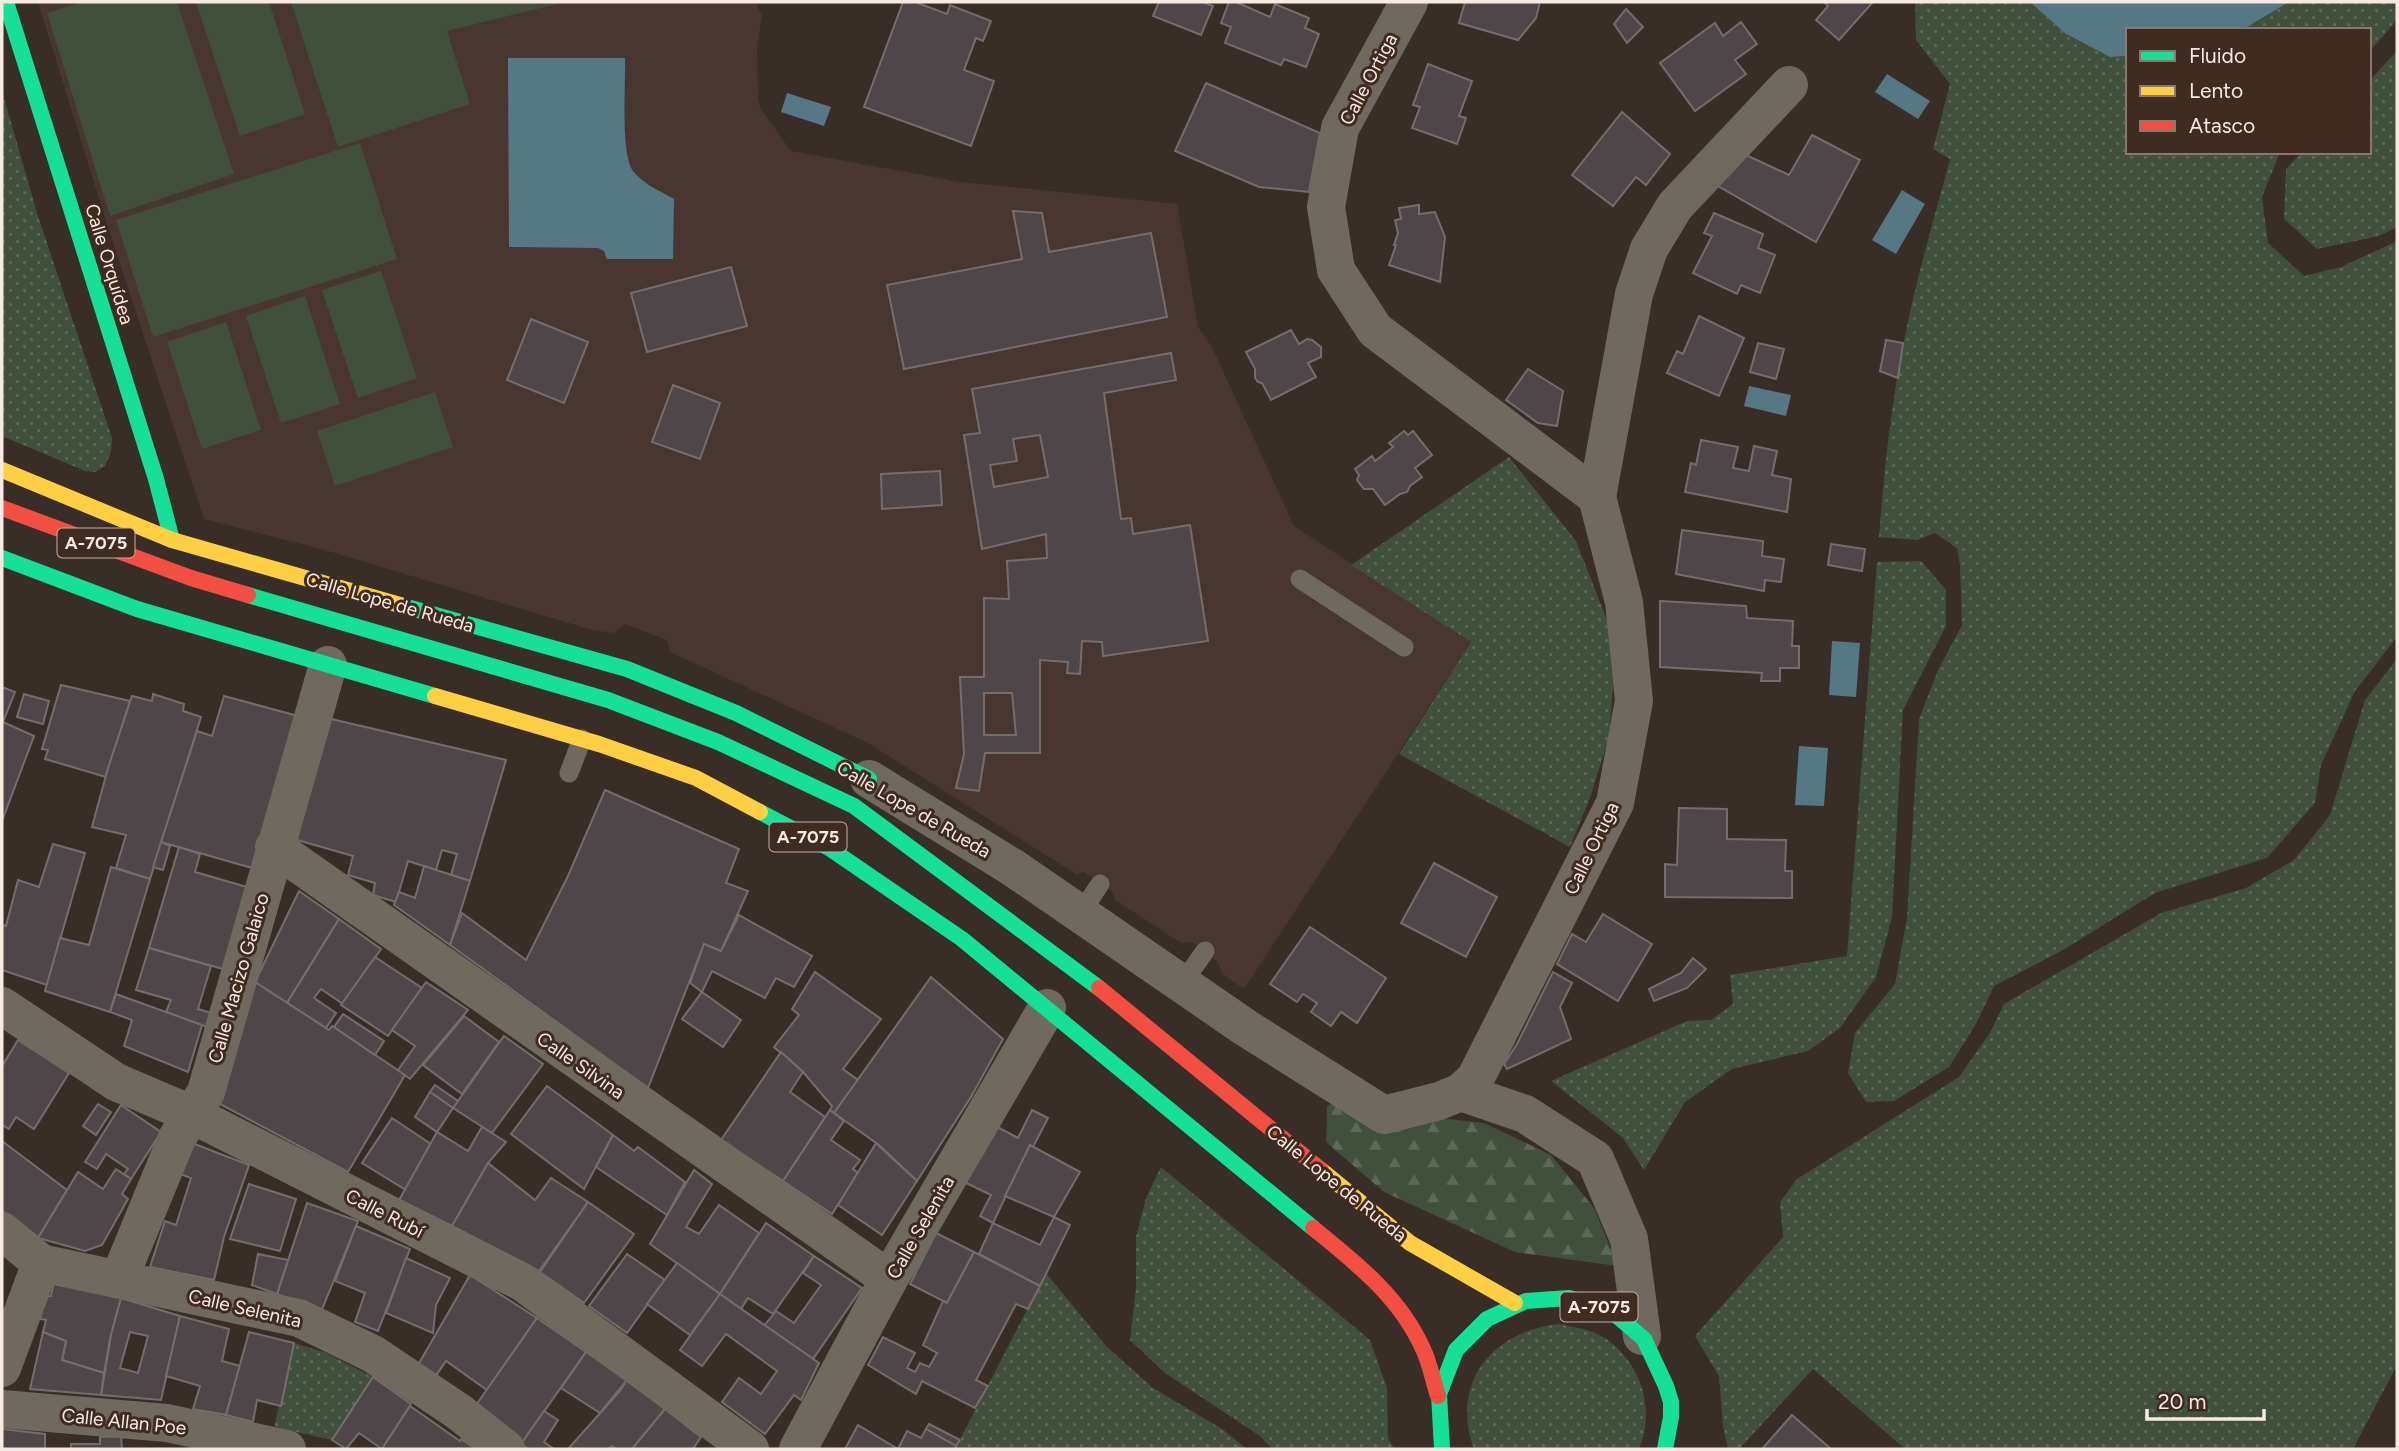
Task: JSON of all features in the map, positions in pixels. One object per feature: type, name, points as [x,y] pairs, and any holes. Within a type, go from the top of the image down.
[{"type":"main road","name":"Calle Orquídea","points":[[6,2],[156,479],[172,540],[191,578],[207,599]]},
{"type":"main road","name":"Calle Lope de Rueda","points":[[2,470],[172,540],[627,669],[736,713],[869,779]]},
{"type":"main road","name":"Calle Lope de Rueda","points":[[2,508],[191,578],[608,700],[718,742],[854,806],[1085,976],[1410,1243],[1515,1303]]},
{"type":"main road","name":"A-7075","points":[[2,558],[137,609],[582,739],[696,778],[829,848],[962,939],[1369,1274],[1405,1315],[1424,1350],[1438,1396]]},
{"type":"main road","points":[[223,620],[240,640]]},
{"type":"main road","name":"A-7075","points":[[1442,1449],[1437,1426],[1438,1396],[1447,1366],[1464,1339],[1487,1318],[1515,1303],[1549,1297],[1584,1300],[1615,1313],[1642,1336],[1660,1364],[1672,1408],[1665,1449]]},
{"type":"street","name":"Calle Ortiga","points":[[1409,2],[1340,128],[1326,207],[1336,270],[1375,330],[1597,497]]},
{"type":"street","name":"Calle Ortiga","points":[[1461,1092],[1475,1079],[1615,803],[1634,701],[1624,602],[1597,497],[1634,294],[1649,249],[1675,206],[1789,85]]},
{"type":"street","name":"Calle Macizo Galaico","points":[[119,1279],[177,1138],[206,1092],[328,665]]},
{"type":"street","name":"Calle Lope de Rueda","points":[[869,779],[1012,867],[1090,899],[1182,984],[1384,1115],[1439,1101],[1461,1092]]},
{"type":"street","name":"Calle Silvina","points":[[274,848],[889,1279]]},
{"type":"street","name":"Calle Rubí","points":[[2,1006],[116,1082],[191,1114],[522,1282],[750,1449]]},
{"type":"street","name":"Calle Selenita","points":[[798,1449],[889,1279],[1047,1009]]},
{"type":"street","points":[[1461,1092],[1525,1114],[1595,1158],[1629,1239],[1642,1336]]},
{"type":"street","name":"Calle Selenita","points":[[2,1231],[41,1263],[299,1318],[373,1353],[459,1412],[506,1449]]},
{"type":"street","points":[[2,1368],[41,1263]]},
{"type":"street","name":"Calle Allan Poe","points":[[2,1409],[167,1423],[287,1449]]},
{"type":"lane","points":[[1300,579],[1404,647]]},
{"type":"lane","points":[[569,773],[582,739]]},
{"type":"lane","points":[[1182,984],[1205,951]]},
{"type":"shaded area","points":[[38,2],[755,2],[762,16],[757,48],[760,108],[791,151],[961,182],[1177,204],[1198,327],[1212,347],[1294,526],[1471,642],[1244,989],[1223,974],[1217,961],[1192,942],[1181,943],[1115,900],[1113,892],[1084,872],[1076,874],[868,743],[670,652],[667,640],[625,624],[614,633],[592,630],[325,550],[204,519],[105,218]]},
{"type":"green space","points":[[82,2],[177,2],[234,174],[110,216],[47,13]]},
{"type":"green space","points":[[196,2],[269,2],[305,114],[240,136]]},
{"type":"green space","points":[[291,2],[565,2],[447,31],[470,104],[338,147]]},
{"type":"green space","points":[[1915,2],[2030,2],[2066,34],[2110,57],[2126,56],[2126,154],[2279,154],[2262,197],[2268,243],[2304,276],[2341,267],[2397,241],[2397,637],[2355,691],[2321,765],[2315,803],[2267,858],[2155,893],[2063,950],[1994,986],[1976,1024],[1949,1067],[1894,1101],[1866,1102],[1848,1073],[1855,1033],[1895,984],[1907,918],[1919,719],[1938,670],[1962,625],[1957,548],[1935,533],[1917,540],[1879,537],[1899,365],[1914,295],[1950,159],[1933,149],[1950,84],[1916,40]]},
{"type":"green space","points":[[2289,2],[2397,2],[2397,20],[2371,50],[2371,28],[2245,28]]},
{"type":"green space","points":[[2397,51],[2397,227],[2379,236],[2317,249],[2284,219],[2286,169],[2300,154],[2371,154],[2371,79]]},
{"type":"green space","points":[[2,91],[37,213],[112,438],[111,452],[105,466],[95,472],[85,471],[2,436]]},
{"type":"green space","points":[[360,143],[397,259],[153,337],[116,220]]},
{"type":"green space","points":[[381,271],[417,378],[358,398],[322,290]]},
{"type":"green space","points":[[305,296],[340,404],[281,423],[246,316]]},
{"type":"green space","points":[[226,322],[261,430],[202,449],[167,342]]},
{"type":"green space","points":[[435,392],[453,447],[335,486],[317,431]]},
{"type":"green space","points":[[1509,457],[1576,541],[1607,620],[1613,686],[1609,737],[1590,798],[1570,847],[1399,754],[1471,642],[1351,565]]},
{"type":"green space","points":[[1921,561],[1946,590],[1946,626],[1903,710],[1892,917],[1876,977],[1840,1028],[1808,1051],[1732,1069],[1685,1102],[1644,1170],[1623,1138],[1551,1081],[1687,1021],[1711,1020],[1733,1004],[1730,975],[1847,956],[1877,562]]},
{"type":"green space","points":[[2397,659],[2397,1365],[2353,1449],[1905,1449],[1813,1369],[1739,1449],[1728,1449],[1723,1426],[1719,1376],[1695,1336],[1783,1237],[1780,1202],[1797,1179],[1959,1077],[1991,1031],[2004,1004],[2161,913],[2246,888],[2294,860],[2330,815],[2365,700]]},
{"type":"green space","points":[[1340,1099],[1430,1117],[1484,1123],[1551,1155],[1594,1208],[1618,1266],[1515,1252],[1384,1192],[1326,1142],[1327,1106]]},
{"type":"green space","points":[[1161,1167],[1370,1340],[1387,1388],[1388,1438],[1394,1449],[1272,1449],[1260,1436],[1165,1373],[1130,1340],[1136,1288],[1136,1237],[1146,1198]]},
{"type":"green space","points":[[1046,1273],[1106,1346],[1153,1388],[1222,1429],[1247,1449],[955,1449]]},
{"type":"green space","points":[[1558,1324],[1600,1335],[1628,1360],[1642,1388],[1645,1403],[1644,1434],[1639,1449],[1474,1449],[1468,1425],[1468,1403],[1472,1383],[1482,1365],[1496,1350],[1513,1338],[1534,1329]]},
{"type":"green space","points":[[294,1343],[324,1352],[373,1377],[332,1440],[274,1427]]},
{"type":"water","points":[[2030,2],[2289,2],[2245,28],[2126,28],[2126,56],[2110,57],[2066,34]]},
{"type":"water","points":[[508,58],[625,58],[625,134],[629,162],[642,180],[674,199],[673,259],[607,259],[604,251],[598,248],[509,247]]},
{"type":"water","points":[[1887,74],[1930,101],[1918,119],[1875,92]]},
{"type":"water","points":[[787,93],[831,107],[824,126],[781,112]]},
{"type":"water","points":[[1902,190],[1925,204],[1896,254],[1872,240]]},
{"type":"water","points":[[1749,386],[1791,395],[1786,416],[1744,406]]},
{"type":"water","points":[[1832,641],[1860,643],[1856,697],[1829,695]]},
{"type":"water","points":[[1799,746],[1828,748],[1824,806],[1795,805]]},
{"type":"building","points":[[903,2],[915,2],[947,14],[950,5],[991,21],[983,41],[976,38],[964,70],[994,81],[971,146],[864,107]]},
{"type":"building","points":[[1159,2],[1202,2],[1213,6],[1201,35],[1153,16]]},
{"type":"building","points":[[1229,2],[1236,2],[1270,17],[1275,4],[1309,18],[1305,28],[1319,34],[1306,67],[1284,59],[1281,65],[1225,43],[1231,27],[1221,23]]},
{"type":"building","points":[[1465,2],[1540,2],[1536,18],[1518,40],[1459,23]]},
{"type":"building","points":[[1824,2],[1873,2],[1839,40],[1816,20],[1828,6]]},
{"type":"building","points":[[1626,9],[1643,27],[1627,43],[1614,24]]},
{"type":"building","points":[[1741,22],[1757,44],[1735,60],[1746,74],[1695,111],[1660,63],[1715,23],[1723,36]]},
{"type":"building","points":[[1428,64],[1472,81],[1459,116],[1466,118],[1457,144],[1412,128],[1420,107],[1413,105]]},
{"type":"building","points":[[1206,83],[1320,133],[1309,192],[1259,187],[1175,151]]},
{"type":"building","points":[[1622,112],[1670,154],[1646,185],[1636,177],[1613,206],[1572,175]]},
{"type":"building","points":[[1812,135],[1860,160],[1816,242],[1716,185],[1744,154],[1789,175]]},
{"type":"building","points":[[1419,205],[1419,214],[1435,212],[1445,237],[1440,282],[1389,265],[1398,233],[1395,220],[1401,219],[1399,208]]},
{"type":"building","points":[[1013,211],[1042,213],[1049,252],[1151,233],[1167,317],[904,369],[887,285],[1022,259]]},
{"type":"building","points":[[1714,213],[1763,234],[1758,248],[1775,255],[1760,293],[1741,285],[1737,294],[1693,273],[1712,236],[1704,233]]},
{"type":"building","points":[[731,267],[747,326],[647,352],[631,293]]},
{"type":"building","points":[[1699,316],[1744,338],[1719,396],[1667,373],[1677,351],[1683,354]]},
{"type":"building","points":[[531,319],[588,342],[564,403],[507,380]]},
{"type":"building","points":[[1291,330],[1299,344],[1307,339],[1321,347],[1321,357],[1308,363],[1316,377],[1271,400],[1262,383],[1255,378],[1255,369],[1246,352]]},
{"type":"building","points":[[1886,340],[1903,343],[1898,378],[1880,371]]},
{"type":"building","points":[[1758,343],[1784,349],[1776,379],[1750,372]]},
{"type":"building","points":[[1171,353],[1176,380],[1104,393],[1121,519],[1131,518],[1133,534],[1190,525],[1208,641],[1103,656],[1102,642],[1082,641],[1080,674],[1067,673],[1068,662],[1040,660],[1040,753],[985,753],[979,791],[956,788],[964,754],[960,677],[984,677],[984,598],[1009,599],[1007,561],[1047,558],[1046,534],[982,549],[964,435],[980,433],[972,389]],"holes":[[[1040,435],[1048,477],[994,487],[990,465],[1017,461],[1013,439]],[[984,693],[1012,693],[1016,735],[984,735]]]},
{"type":"building","points":[[1528,369],[1563,391],[1557,426],[1538,423],[1506,400]]},
{"type":"building","points":[[673,385],[720,403],[700,459],[652,442]]},
{"type":"building","points":[[1404,431],[1408,435],[1413,431],[1432,455],[1415,468],[1422,477],[1410,486],[1407,492],[1385,505],[1373,489],[1364,489],[1357,480],[1359,475],[1355,469],[1372,456],[1375,461],[1393,447],[1389,443]]},
{"type":"building","points":[[1701,440],[1738,447],[1733,468],[1749,471],[1754,446],[1777,451],[1772,475],[1791,479],[1787,512],[1685,492],[1691,463],[1696,465]]},
{"type":"building","points":[[940,471],[942,505],[882,509],[881,474]]},
{"type":"building","points":[[1682,530],[1763,541],[1762,556],[1784,559],[1781,582],[1765,580],[1764,591],[1676,574]]},
{"type":"building","points":[[1831,544],[1865,549],[1862,571],[1828,565]]},
{"type":"building","points":[[1660,601],[1746,606],[1747,618],[1793,621],[1792,646],[1799,646],[1799,668],[1780,668],[1780,681],[1761,681],[1762,673],[1660,667]]},
{"type":"building","points":[[61,685],[130,701],[106,777],[45,759],[48,750],[42,749]]},
{"type":"building","points":[[2,687],[15,692],[3,722],[34,736],[2,821]]},
{"type":"building","points":[[24,694],[49,701],[43,724],[17,717]]},
{"type":"building","points":[[153,694],[184,704],[183,711],[201,717],[150,879],[116,868],[126,835],[92,827],[132,696],[152,701]]},
{"type":"building","points":[[224,696],[298,716],[252,868],[161,842],[197,731],[212,736]]},
{"type":"building","points":[[327,718],[506,760],[470,881],[451,875],[457,854],[442,850],[436,870],[408,861],[396,902],[373,895],[375,883],[348,875],[353,856],[294,839]]},
{"type":"building","points":[[605,790],[739,849],[726,883],[748,891],[721,951],[704,944],[648,1088],[450,945],[462,913],[526,960],[568,876]]},
{"type":"building","points":[[1679,808],[1727,809],[1727,839],[1786,840],[1785,871],[1792,871],[1792,898],[1665,897],[1665,864],[1677,865]]},
{"type":"building","points":[[161,842],[170,846],[163,870],[153,867]]},
{"type":"building","points":[[53,844],[85,853],[47,985],[2,970],[2,925],[6,926],[18,880],[39,887]]},
{"type":"building","points":[[179,847],[200,854],[195,872],[247,887],[223,969],[149,948]]},
{"type":"building","points":[[1434,863],[1497,897],[1466,957],[1401,923]]},
{"type":"building","points":[[424,866],[470,881],[450,945],[394,905],[399,892],[415,898]]},
{"type":"building","points":[[111,867],[150,879],[110,1012],[45,991],[60,938],[89,945]]},
{"type":"building","points":[[299,891],[339,919],[287,1003],[255,982]]},
{"type":"building","points":[[1603,914],[1652,944],[1618,1001],[1557,964],[1572,934],[1586,942]]},
{"type":"building","points":[[739,915],[812,956],[794,987],[776,978],[765,998],[712,971],[702,992],[690,983],[704,944],[721,951]]},
{"type":"building","points":[[339,919],[381,949],[343,1004],[321,989],[314,998],[336,1013],[326,1028],[287,1003]]},
{"type":"building","points":[[1310,927],[1386,978],[1357,1023],[1341,1012],[1331,1026],[1311,1012],[1317,1003],[1303,994],[1297,1002],[1270,984]]},
{"type":"building","points":[[149,948],[211,966],[198,1009],[211,1013],[207,1027],[166,1012],[171,1000],[136,990]]},
{"type":"building","points":[[375,957],[422,988],[388,1036],[341,1005]]},
{"type":"building","points":[[1693,958],[1706,969],[1687,988],[1654,1001],[1649,989],[1681,973]]},
{"type":"building","points":[[815,972],[881,1019],[843,1069],[858,1080],[834,1113],[830,1110],[832,1106],[803,1072],[774,1047],[799,1015],[792,1009]]},
{"type":"building","points":[[1553,972],[1572,983],[1560,1007],[1571,1039],[1507,1069],[1504,1064]]},
{"type":"building","points":[[931,977],[1003,1039],[971,1097],[917,1181],[879,1145],[834,1113]]},
{"type":"building","points":[[255,982],[329,1030],[334,1027],[405,1075],[348,1172],[220,1104]]},
{"type":"building","points":[[426,982],[468,1010],[410,1079],[398,1070],[415,1046],[392,1030]]},
{"type":"building","points":[[702,992],[741,1020],[723,1047],[682,1019]]},
{"type":"building","points":[[116,994],[202,1025],[188,1072],[124,1046],[132,1020],[110,1012]]},
{"type":"building","points":[[343,1014],[384,1041],[375,1055],[334,1027]]},
{"type":"building","points":[[464,1016],[499,1042],[462,1094],[423,1065]]},
{"type":"building","points":[[504,1036],[543,1064],[492,1133],[453,1108]]},
{"type":"building","points":[[18,1040],[69,1073],[34,1129],[16,1117],[9,1129],[2,1125],[2,1066]]},
{"type":"building","points":[[781,1052],[803,1072],[790,1092],[825,1117],[783,1181],[721,1140]]},
{"type":"building","points":[[435,1085],[458,1101],[453,1108],[430,1092]]},
{"type":"building","points":[[547,1086],[613,1135],[584,1189],[511,1134]]},
{"type":"building","points":[[430,1092],[453,1108],[437,1132],[415,1117]]},
{"type":"building","points":[[98,1104],[111,1112],[96,1135],[83,1126]]},
{"type":"building","points":[[121,1105],[161,1132],[131,1179],[124,1174],[128,1169],[106,1154],[97,1169],[85,1162]]},
{"type":"building","points":[[830,1110],[844,1121],[831,1140],[860,1160],[853,1169],[858,1173],[832,1214],[783,1181]]},
{"type":"building","points":[[1032,1110],[1048,1118],[1033,1147],[1030,1145],[993,1223],[980,1216],[991,1195],[962,1181],[992,1124],[1018,1138]]},
{"type":"building","points":[[392,1118],[431,1144],[406,1190],[362,1163]]},
{"type":"building","points":[[482,1127],[506,1142],[488,1163],[452,1226],[399,1200],[437,1132],[468,1151]]},
{"type":"building","points":[[613,1135],[634,1151],[638,1147],[685,1182],[667,1215],[596,1167]]},
{"type":"building","points":[[2,1141],[67,1190],[38,1238],[2,1211]]},
{"type":"building","points":[[192,1143],[249,1165],[224,1237],[214,1280],[150,1267],[165,1221],[176,1225],[191,1178],[180,1174]]},
{"type":"building","points":[[876,1143],[917,1181],[882,1235],[838,1205]]},
{"type":"building","points":[[1030,1145],[1080,1172],[1054,1217],[1005,1196]]},
{"type":"building","points":[[488,1163],[535,1200],[551,1178],[588,1202],[539,1271],[452,1226]]},
{"type":"building","points":[[116,1169],[131,1179],[122,1194],[128,1199],[102,1245],[85,1251],[38,1238],[78,1172],[103,1189]]},
{"type":"building","points":[[694,1170],[712,1184],[686,1227],[699,1234],[719,1205],[759,1233],[720,1294],[650,1244]]},
{"type":"building","points":[[249,1184],[296,1199],[280,1251],[230,1239]]},
{"type":"building","points":[[588,1202],[634,1234],[584,1303],[540,1272]]},
{"type":"building","points":[[307,1203],[358,1221],[321,1312],[277,1294]]},
{"type":"building","points":[[1054,1217],[1070,1225],[1040,1286],[979,1254],[993,1223],[1040,1245]]},
{"type":"building","points":[[766,1223],[814,1256],[773,1314],[748,1298],[741,1309],[720,1294]]},
{"type":"building","points":[[356,1226],[410,1249],[378,1331],[355,1322],[365,1293],[335,1281]]},
{"type":"building","points":[[936,1233],[974,1252],[947,1303],[910,1284]]},
{"type":"building","points":[[974,1252],[1040,1286],[1028,1309],[1016,1304],[976,1380],[988,1386],[975,1408],[922,1381],[916,1394],[868,1365],[883,1337],[915,1353],[907,1368],[915,1372],[920,1363],[929,1367],[937,1353],[923,1345],[943,1301],[947,1303]]},
{"type":"building","points":[[258,1254],[288,1260],[277,1294],[252,1285]]},
{"type":"building","points":[[627,1254],[665,1280],[627,1333],[589,1306]]},
{"type":"building","points":[[814,1256],[862,1288],[813,1359],[764,1326],[776,1311],[794,1323],[821,1285],[803,1273]]},
{"type":"building","points":[[406,1258],[450,1278],[436,1305],[433,1333],[386,1313]]},
{"type":"building","points":[[677,1263],[720,1294],[690,1335],[647,1304]]},
{"type":"building","points":[[470,1275],[537,1318],[487,1390],[446,1361],[435,1377],[418,1365]]},
{"type":"building","points":[[54,1281],[121,1298],[104,1373],[62,1360],[66,1341],[43,1332],[46,1320],[40,1319],[46,1296],[51,1296]]},
{"type":"building","points":[[720,1294],[819,1363],[801,1400],[794,1395],[765,1434],[722,1402],[739,1378],[761,1394],[777,1371],[726,1334],[702,1366],[680,1350]]},
{"type":"building","points":[[121,1298],[180,1316],[161,1400],[101,1395],[111,1335]],"holes":[[[130,1332],[148,1336],[138,1373],[120,1368]]]},
{"type":"building","points":[[180,1316],[229,1329],[222,1361],[240,1366],[226,1415],[193,1409],[200,1386],[166,1376]]},
{"type":"building","points":[[537,1318],[586,1352],[521,1444],[474,1408]]},
{"type":"building","points":[[43,1332],[66,1341],[62,1360],[104,1373],[101,1395],[30,1389]]},
{"type":"building","points":[[249,1332],[294,1343],[281,1406],[257,1400],[253,1422],[226,1415]]},
{"type":"building","points":[[586,1352],[627,1380],[600,1413],[561,1388]]},
{"type":"building","points":[[373,1377],[411,1404],[382,1449],[359,1433],[346,1449],[332,1440]]},
{"type":"building","points":[[627,1380],[665,1409],[632,1449],[616,1449],[612,1446],[609,1449],[568,1449],[620,1391]]},
{"type":"building","points":[[410,1406],[473,1447],[472,1449],[382,1449]]},
{"type":"building","points":[[665,1409],[701,1437],[693,1449],[632,1449]]},
{"type":"building","points":[[544,1411],[558,1420],[544,1442],[554,1449],[528,1449],[521,1444]]},
{"type":"building","points":[[1792,1415],[1831,1449],[1762,1449]]},
{"type":"building","points":[[929,1424],[960,1440],[956,1446],[926,1429]]},
{"type":"building","points":[[858,1425],[898,1449],[845,1449]]},
{"type":"building","points":[[2,1429],[45,1434],[45,1449],[2,1449]]},
{"type":"building","points":[[926,1429],[956,1446],[955,1449],[898,1449],[907,1431],[921,1438]]},
{"type":"building","points":[[121,1436],[122,1449],[71,1449],[71,1444],[100,1444],[100,1437]]},
{"type":"traffic: fast","points":[[6,2],[156,479],[172,540]]},
{"type":"traffic: fast","points":[[2,558],[137,609],[435,696]]},
{"type":"traffic: fast","points":[[248,595],[608,700],[718,742],[854,806],[1099,988]]},
{"type":"traffic: fast","points":[[400,605],[627,669],[736,713],[869,779]]},
{"type":"traffic: fast","points":[[760,812],[829,848],[962,939],[1313,1228]]},
{"type":"traffic: fast","points":[[1442,1449],[1439,1394],[1456,1350],[1487,1319],[1526,1301],[1569,1298],[1610,1310],[1644,1339],[1671,1402],[1665,1449]]},
{"type":"traffic: slow","points":[[2,470],[172,540],[400,605]]},
{"type":"traffic: slow","points":[[435,696],[599,744],[696,778],[760,812]]},
{"type":"traffic: slow","points":[[1321,1170],[1410,1243],[1515,1303]]},
{"type":"traffic: jam","points":[[2,508],[191,578],[248,595]]},
{"type":"traffic: jam","points":[[1099,988],[1321,1170]]},
{"type":"traffic: jam","points":[[1313,1228],[1376,1282],[1402,1313],[1425,1354],[1438,1396]]}]
